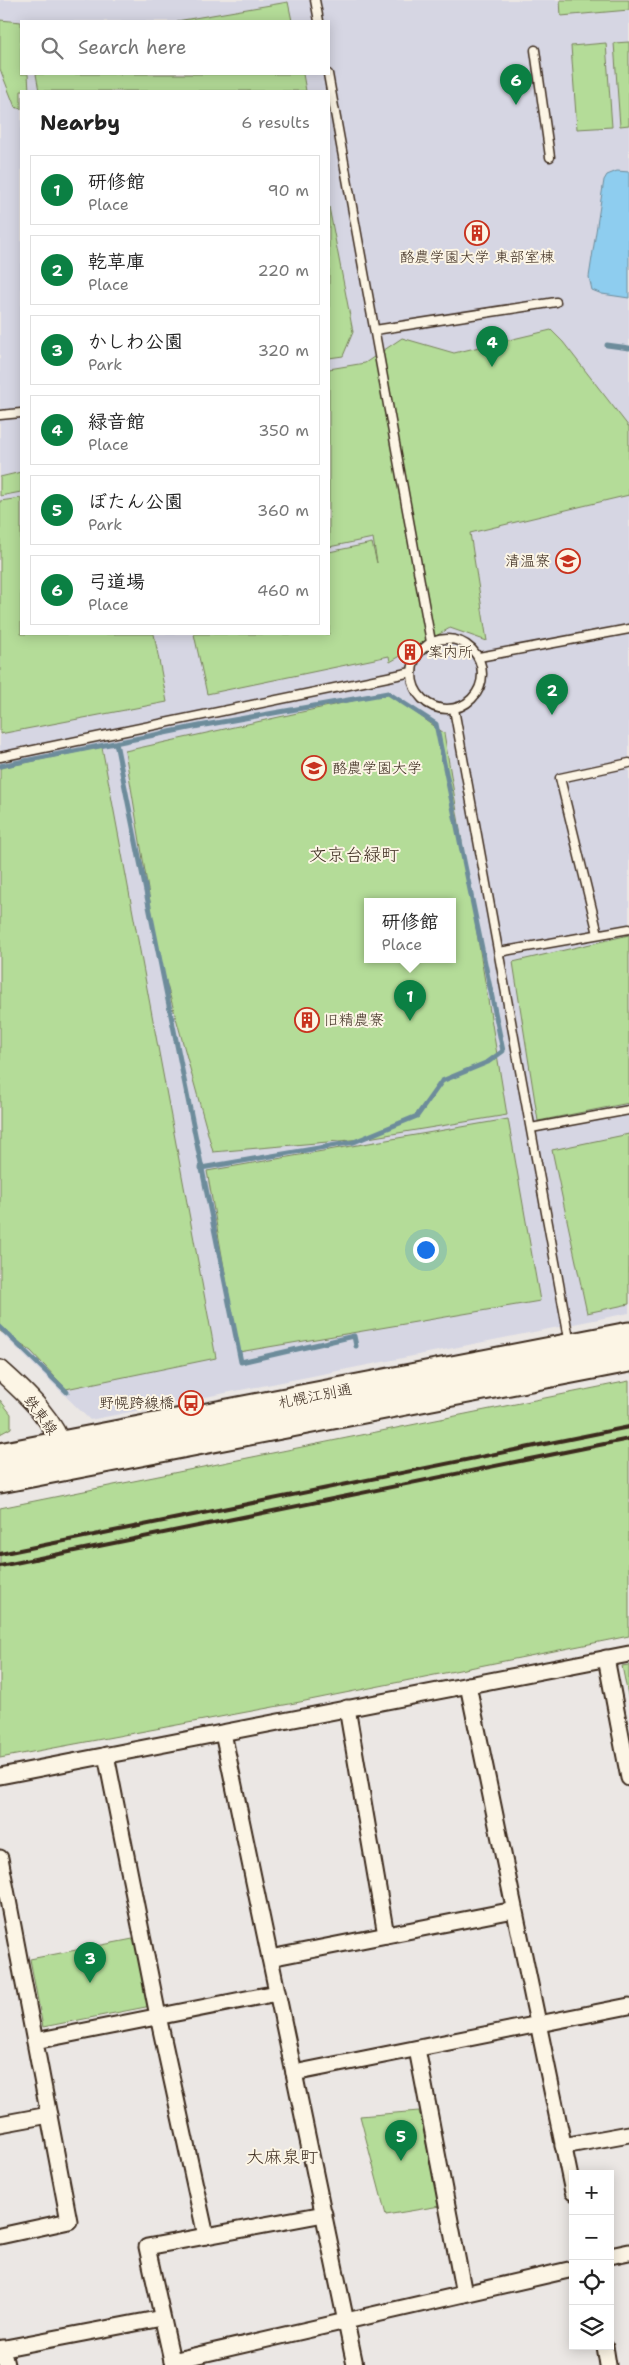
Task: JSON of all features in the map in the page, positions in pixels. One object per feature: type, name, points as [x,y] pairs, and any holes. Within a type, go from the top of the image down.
[{"type":"highway","name":"札幌江別通","points":[[0,1480],[66,1457],[573,1358],[629,1335]]},
{"type":"highway","name":"札幌江別通","points":[[573,1358],[629,1359]]},
{"type":"highway","name":"札幌江別通","points":[[0,1456],[66,1457]]},
{"type":"street","name":"鉄東線","points":[[0,1370],[20,1387],[41,1411],[66,1457]]},
{"type":"street","points":[[0,1776],[629,1654]]},
{"type":"street","points":[[606,1658],[629,1778]]},
{"type":"street","points":[[468,1685],[569,2174]]},
{"type":"street","points":[[347,1708],[386,1935]]},
{"type":"street","points":[[223,1733],[355,2365]]},
{"type":"street","points":[[106,1755],[158,2016],[206,2236]]},
{"type":"street","points":[[0,1858],[69,2221],[0,2236]]},
{"type":"street","points":[[270,1958],[514,1910]]},
{"type":"street","points":[[35,2041],[277,1992]]},
{"type":"street","points":[[294,2073],[629,2006]]},
{"type":"street","points":[[417,2049],[464,2294]]},
{"type":"street","points":[[0,2124],[49,2115]]},
{"type":"street","points":[[563,2146],[629,2134]]},
{"type":"street","points":[[324,2214],[147,2247],[172,2363],[346,2321],[569,2271]]},
{"type":"street","points":[[614,2255],[629,2252]]},
{"type":"street","points":[[6,2365],[1,2348],[162,2318]]},
{"type":"street","points":[[605,2350],[608,2365]]},
{"type":"lane","points":[[315,0],[319,20]]},
{"type":"lane","points":[[535,50],[550,158]]},
{"type":"lane","points":[[328,75],[431,642]]},
{"type":"lane","points":[[375,330],[556,302]]},
{"type":"lane","points":[[0,415],[20,413]]},
{"type":"lane","points":[[479,658],[629,629]]},
{"type":"lane","points":[[442,638],[458,640],[473,648],[479,658],[483,679],[480,690],[465,705],[454,709],[444,709],[424,700],[412,685],[412,672],[415,660],[421,650],[431,642],[442,638]]},
{"type":"lane","points":[[0,757],[412,672]]},
{"type":"lane","points":[[454,709],[573,1358]]},
{"type":"lane","points":[[598,934],[560,778],[629,763]]},
{"type":"lane","points":[[499,952],[629,929]]},
{"type":"lane","points":[[530,1128],[629,1110]]},
{"type":"shaded area","name":"酪農学園大学","points":[[0,0],[629,0],[629,1313],[90,1420],[0,1332]]},
{"type":"green space","points":[[560,0],[629,0],[629,10],[561,16]]},
{"type":"green space","points":[[288,2],[292,20],[183,20]]},
{"type":"green space","points":[[0,20],[20,22],[20,75],[28,75],[29,90],[20,90],[20,109],[15,107],[0,69]]},
{"type":"green space","points":[[629,42],[629,125],[620,126],[614,43]]},
{"type":"green space","points":[[606,43],[612,127],[577,129],[571,46]]},
{"type":"green space","points":[[36,75],[303,75],[306,90],[39,90]]},
{"type":"green space","points":[[330,212],[353,332],[343,356],[330,358]]},
{"type":"green space","points":[[551,330],[563,342],[629,427],[629,495],[470,533],[487,641],[450,628],[390,662],[389,656],[207,694],[194,635],[330,635],[330,552],[372,543],[377,563],[373,538],[330,547],[330,369],[365,363],[402,338],[454,353]]},
{"type":"green space","points":[[20,472],[20,492],[0,496],[0,477]]},
{"type":"green space","points":[[20,498],[20,635],[154,635],[167,702],[0,734],[0,501]]},
{"type":"green space","points":[[388,693],[444,733],[507,1115],[362,1139],[213,1152],[159,956],[125,751]]},
{"type":"green space","points":[[102,747],[216,1358],[66,1389],[31,1351],[0,1331],[0,768]]},
{"type":"green space","points":[[629,935],[629,1103],[538,1121],[513,962]]},
{"type":"green space","points":[[508,1119],[540,1301],[239,1352],[207,1171]]},
{"type":"green space","points":[[629,1134],[629,1304],[587,1313],[552,1150]]},
{"type":"green space","points":[[629,1381],[629,1636],[295,1703],[0,1758],[0,1508]]},
{"type":"green space","points":[[0,1400],[11,1414],[11,1428],[0,1434]]},
{"type":"green space","points":[[629,1665],[629,1700],[622,1666]]},
{"type":"green space","points":[[138,1938],[151,2006],[43,2027],[30,1959]]},
{"type":"green space","points":[[419,2111],[440,2206],[386,2215],[360,2116]]},
{"type":"water","points":[[617,171],[629,172],[629,298],[602,294],[592,290],[589,277],[604,180],[607,175]]},
{"type":"waterway","points":[[607,345],[629,348]]},
{"type":"waterway","points":[[0,766],[199,726],[388,693],[436,724],[503,1051],[488,1062],[442,1081],[417,1116],[354,1142],[201,1168]]},
{"type":"waterway","points":[[116,743],[241,1362],[354,1336],[356,1346]]},
{"type":"waterway","points":[[0,1327],[67,1392]]},
{"type":"railway","points":[[0,1554],[629,1427]]},
{"type":"railway","points":[[0,1566],[629,1439]]},
{"type":"place","name":"弓道場","points":[[516,105]]},
{"type":"place","name":"酪農学園大学 東部室棟","points":[[477,233]]},
{"type":"place","name":"緑音館","points":[[492,367]]},
{"type":"place","name":"清温寮","points":[[568,561]]},
{"type":"place","name":"案内所","points":[[410,652]]},
{"type":"place","name":"乾草庫","points":[[552,715]]},
{"type":"place","name":"酪農学園大学","points":[[314,768]]},
{"type":"place","name":"旧精農寮","points":[[307,1020]]},
{"type":"place","name":"研修館","points":[[410,1021]]},
{"type":"place","name":"野幌跨線橋","points":[[191,1403]]},
{"type":"place","name":"かしわ公園","points":[[90,1983]]},
{"type":"place","name":"ぼたん公園","points":[[401,2161]]},
{"type":"district","name":"文京台緑町","points":[[354,855]]},
{"type":"district","name":"大麻泉町","points":[[282,2157]]}]
